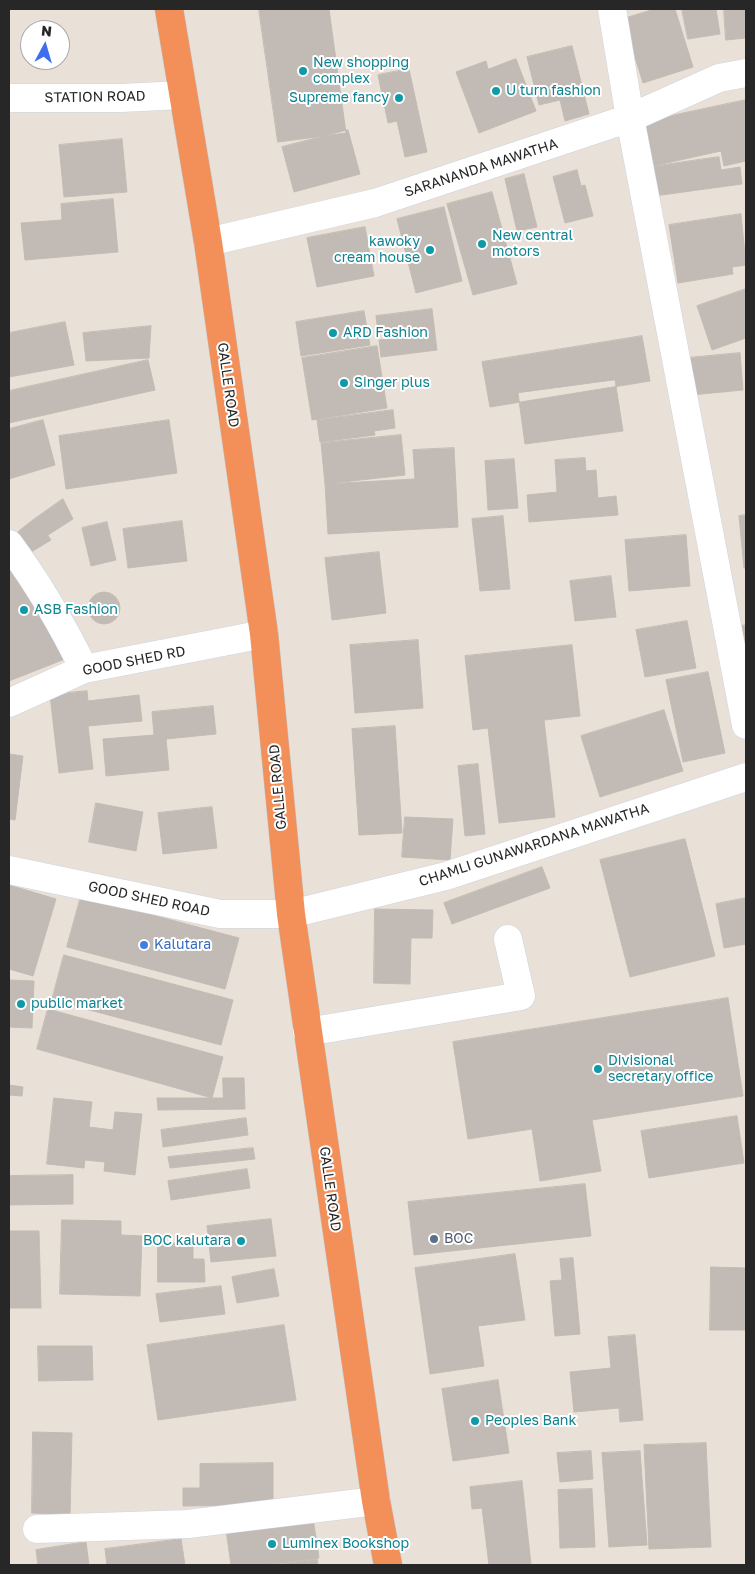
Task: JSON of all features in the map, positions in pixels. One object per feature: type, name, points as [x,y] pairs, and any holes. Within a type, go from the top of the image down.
[{"type":"highway","name":"GALLE ROAD","points":[[169,9],[208,242],[264,634],[291,914],[376,1501],[388,1565]]},
{"type":"street","points":[[612,9],[630,118],[746,725]]},
{"type":"street","name":"SARANANDA MAWATHA","points":[[208,242],[374,203],[630,118],[719,78],[746,73]]},
{"type":"street","name":"STATION ROAD","points":[[9,98],[121,98],[182,95]]},
{"type":"street","points":[[9,544],[31,574],[61,622],[84,669]]},
{"type":"street","name":"GOOD SHED RD","points":[[9,703],[84,669],[264,634]]},
{"type":"street","name":"CHAMLI GUNAWARDANA MAWATHA","points":[[291,914],[446,876],[746,777]]},
{"type":"street","name":"GOOD SHED ROAD","points":[[9,870],[220,914],[291,914]]},
{"type":"street","points":[[307,1032],[521,996],[508,939]]},
{"type":"street","points":[[37,1529],[188,1524],[376,1501]]},
{"type":"building","name":"New shopping complex","points":[[259,9],[329,9],[346,133],[278,142]]},
{"type":"building","points":[[655,9],[675,9],[693,67],[643,83],[623,19]]},
{"type":"building","points":[[682,9],[716,9],[720,34],[688,39]]},
{"type":"building","points":[[724,9],[746,9],[746,38],[726,40]]},
{"type":"building","points":[[572,46],[589,114],[565,121],[560,100],[539,105],[527,57]]},
{"type":"building","name":"U turn fashion","points":[[516,59],[536,111],[479,133],[456,72],[486,61],[488,69]]},
{"type":"building","name":"Supreme fancy","points":[[409,69],[427,152],[405,157],[397,121],[388,123],[378,75]]},
{"type":"building","points":[[746,100],[746,161],[724,166],[721,151],[648,167],[638,123]]},
{"type":"building","points":[[348,130],[360,174],[294,192],[282,147]]},
{"type":"building","points":[[122,139],[127,192],[64,197],[59,145]]},
{"type":"building","points":[[719,157],[721,170],[740,167],[742,184],[654,196],[650,167]]},
{"type":"building","points":[[577,170],[581,186],[585,185],[593,216],[565,223],[553,177]]},
{"type":"building","points":[[524,174],[537,227],[517,231],[505,179]]},
{"type":"building","name":"New central motors","points":[[492,192],[517,284],[473,295],[447,204]]},
{"type":"building","points":[[113,199],[118,252],[25,260],[21,223],[62,220],[61,204]]},
{"type":"building","name":"kawoky cream house","points":[[444,207],[462,281],[416,293],[397,219]]},
{"type":"building","points":[[741,214],[746,265],[732,267],[733,274],[678,283],[669,225]]},
{"type":"building","points":[[365,227],[374,276],[317,287],[307,238]]},
{"type":"building","points":[[746,289],[746,338],[712,350],[697,306]]},
{"type":"building","points":[[432,309],[437,350],[381,357],[379,340],[424,335],[423,328],[378,333],[376,316]]},
{"type":"building","name":"ARD Fashion","points":[[364,311],[370,345],[301,356],[296,322]]},
{"type":"building","points":[[65,322],[74,365],[9,377],[9,333]]},
{"type":"building","points":[[151,326],[149,358],[86,361],[83,333]]},
{"type":"building","points":[[642,336],[650,381],[490,407],[482,362]]},
{"type":"building","name":"Singer plus","points":[[377,346],[387,408],[312,420],[302,358]]},
{"type":"building","points":[[740,353],[743,390],[691,395],[688,358]]},
{"type":"building","points":[[148,360],[155,390],[9,423],[9,391]]},
{"type":"building","points":[[615,380],[623,431],[525,444],[518,393]]},
{"type":"building","points":[[393,410],[395,428],[374,431],[375,435],[320,442],[317,420]]},
{"type":"building","points":[[43,420],[55,465],[9,479],[9,429]]},
{"type":"building","points":[[169,420],[177,473],[66,489],[59,436]]},
{"type":"building","points":[[401,435],[405,475],[325,484],[321,443]]},
{"type":"building","points":[[454,448],[458,527],[328,534],[325,484],[415,479],[413,450]]},
{"type":"building","points":[[585,458],[586,471],[596,470],[598,498],[616,496],[618,515],[529,522],[527,495],[557,492],[555,460]]},
{"type":"building","points":[[514,459],[518,508],[488,510],[485,461]]},
{"type":"building","points":[[63,499],[73,519],[48,535],[36,518]]},
{"type":"building","points":[[746,515],[746,568],[744,568],[739,516]]},
{"type":"building","points":[[503,516],[510,589],[480,591],[472,519]]},
{"type":"building","points":[[36,518],[51,540],[28,554],[14,537]]},
{"type":"building","points":[[182,521],[187,561],[128,568],[123,529]]},
{"type":"building","points":[[107,522],[116,560],[91,566],[82,528]]},
{"type":"building","points":[[686,535],[690,586],[629,591],[625,540]]},
{"type":"building","points":[[379,552],[386,613],[332,620],[325,558]]},
{"type":"building","name":"ASB Fashion","points":[[9,562],[70,657],[9,681]]},
{"type":"building","points":[[611,576],[616,617],[575,621],[570,581]]},
{"type":"building","points":[[104,592],[110,593],[115,597],[119,602],[119,614],[115,619],[110,623],[104,624],[98,623],[93,619],[89,614],[88,608],[89,602],[93,597],[98,593]]},
{"type":"building","points":[[687,621],[696,668],[645,677],[636,630]]},
{"type":"building","points":[[746,625],[746,647],[736,649],[732,628]]},
{"type":"building","points":[[418,640],[423,708],[355,713],[350,645]]},
{"type":"building","points":[[572,645],[580,716],[544,720],[555,817],[499,823],[488,728],[473,730],[465,656]]},
{"type":"building","points":[[708,672],[725,753],[683,762],[666,680]]},
{"type":"building","points":[[87,691],[88,701],[139,695],[142,721],[88,726],[93,769],[59,773],[50,695]]},
{"type":"building","points":[[213,706],[216,734],[166,739],[169,770],[106,776],[103,739],[154,735],[152,712]]},
{"type":"building","points":[[664,710],[683,771],[600,797],[581,736]]},
{"type":"building","points":[[395,726],[402,833],[359,835],[352,729]]},
{"type":"building","points":[[9,754],[23,756],[15,820],[9,819]]},
{"type":"building","points":[[478,764],[485,834],[465,836],[458,766]]},
{"type":"building","points":[[96,803],[143,812],[136,851],[89,842]]},
{"type":"building","points":[[212,807],[217,848],[163,854],[158,813]]},
{"type":"building","points":[[405,817],[453,819],[450,860],[402,857]]},
{"type":"building","points":[[685,839],[715,956],[630,977],[600,860]]},
{"type":"building","points":[[542,867],[550,888],[452,924],[444,903]]},
{"type":"building","points":[[9,885],[56,899],[33,976],[9,969]]},
{"type":"building","points":[[81,896],[239,938],[225,989],[67,947]]},
{"type":"building","points":[[746,898],[746,944],[724,948],[716,904]]},
{"type":"building","points":[[375,909],[433,910],[432,938],[411,938],[410,984],[374,983]]},
{"type":"building","points":[[64,955],[233,1000],[221,1045],[52,1000]]},
{"type":"building","name":"public market","points":[[9,980],[34,981],[32,1028],[9,1027]]},
{"type":"building","name":"Divisional secretary office","points":[[728,998],[743,1096],[592,1120],[601,1171],[540,1181],[532,1129],[468,1139],[453,1042]]},
{"type":"building","points":[[48,1009],[223,1057],[212,1098],[37,1049]]},
{"type":"building","points":[[223,1078],[244,1078],[245,1109],[158,1110],[157,1098],[223,1098]]},
{"type":"building","points":[[9,1085],[23,1087],[22,1096],[9,1095]]},
{"type":"building","points":[[54,1098],[92,1102],[89,1127],[113,1130],[115,1112],[142,1114],[135,1175],[104,1171],[105,1162],[85,1160],[84,1168],[47,1164]]},
{"type":"building","points":[[737,1116],[744,1163],[649,1178],[641,1131]]},
{"type":"building","points":[[246,1118],[248,1135],[163,1147],[161,1130]]},
{"type":"building","points":[[253,1148],[255,1159],[170,1168],[168,1157]]},
{"type":"building","points":[[247,1169],[250,1188],[171,1200],[168,1181]]},
{"type":"building","points":[[73,1175],[73,1204],[9,1205],[9,1176]]},
{"type":"building","points":[[585,1184],[591,1236],[414,1255],[408,1202]]},
{"type":"building","name":"BOC kalutara","points":[[271,1219],[276,1256],[211,1262],[207,1226]]},
{"type":"building","points":[[62,1220],[121,1221],[121,1235],[142,1236],[140,1296],[60,1294]]},
{"type":"building","points":[[9,1231],[39,1231],[41,1308],[9,1308]]},
{"type":"building","points":[[158,1243],[193,1243],[193,1259],[204,1259],[205,1282],[158,1282]]},
{"type":"building","points":[[515,1254],[525,1320],[478,1326],[484,1366],[430,1374],[415,1268]]},
{"type":"building","points":[[573,1258],[580,1334],[555,1336],[550,1281],[562,1280],[560,1259]]},
{"type":"building","points":[[711,1267],[746,1268],[746,1330],[710,1330]]},
{"type":"building","points":[[274,1269],[279,1296],[237,1303],[232,1277]]},
{"type":"building","points":[[221,1286],[225,1314],[160,1322],[156,1294]]},
{"type":"building","points":[[284,1325],[296,1400],[158,1420],[147,1345]]},
{"type":"building","points":[[635,1335],[643,1420],[620,1422],[619,1408],[574,1412],[570,1372],[611,1368],[608,1337]]},
{"type":"building","points":[[38,1346],[92,1346],[93,1380],[39,1381]]},
{"type":"building","name":"Peoples Bank","points":[[498,1380],[509,1453],[453,1461],[442,1389]]},
{"type":"building","points":[[33,1432],[72,1433],[70,1514],[32,1513]]},
{"type":"building","points":[[706,1443],[711,1547],[649,1549],[644,1445]]},
{"type":"building","points":[[591,1451],[593,1479],[560,1482],[557,1453]]},
{"type":"building","points":[[640,1451],[647,1545],[609,1547],[602,1453]]},
{"type":"building","points":[[273,1463],[273,1505],[183,1506],[183,1488],[200,1488],[200,1464]]},
{"type":"building","points":[[522,1481],[531,1565],[489,1565],[482,1508],[472,1509],[470,1487]]},
{"type":"building","points":[[592,1489],[595,1547],[560,1548],[558,1490]]},
{"type":"building","name":"Luminex Bookshop","points":[[313,1518],[319,1558],[266,1565],[231,1565],[226,1530]]},
{"type":"building","points":[[181,1539],[185,1565],[107,1565],[105,1549]]},
{"type":"building","points":[[86,1542],[89,1565],[38,1565],[36,1550]]},
{"type":"building","points":[[317,1559],[318,1565],[276,1565]]},
{"type":"place","name":"New shopping complex","points":[[303,71]]},
{"type":"place","name":"U turn fashion","points":[[496,91]]},
{"type":"place","name":"Supreme fancy","points":[[399,98]]},
{"type":"place","name":"New central motors","points":[[482,244]]},
{"type":"place","name":"kawoky cream house","points":[[430,250]]},
{"type":"place","name":"ARD Fashion","points":[[333,333]]},
{"type":"place","name":"Singer plus","points":[[344,383]]},
{"type":"place","name":"ASB Fashion","points":[[24,610]]},
{"type":"place","name":"Kalutara","points":[[144,945]]},
{"type":"place","name":"public market","points":[[21,1004]]},
{"type":"place","name":"Divisional secretary office","points":[[598,1069]]},
{"type":"place","name":"BOC","points":[[434,1239]]},
{"type":"place","name":"BOC kalutara","points":[[241,1241]]},
{"type":"place","name":"Peoples Bank","points":[[475,1421]]},
{"type":"place","name":"Luminex Bookshop","points":[[272,1544]]}]
